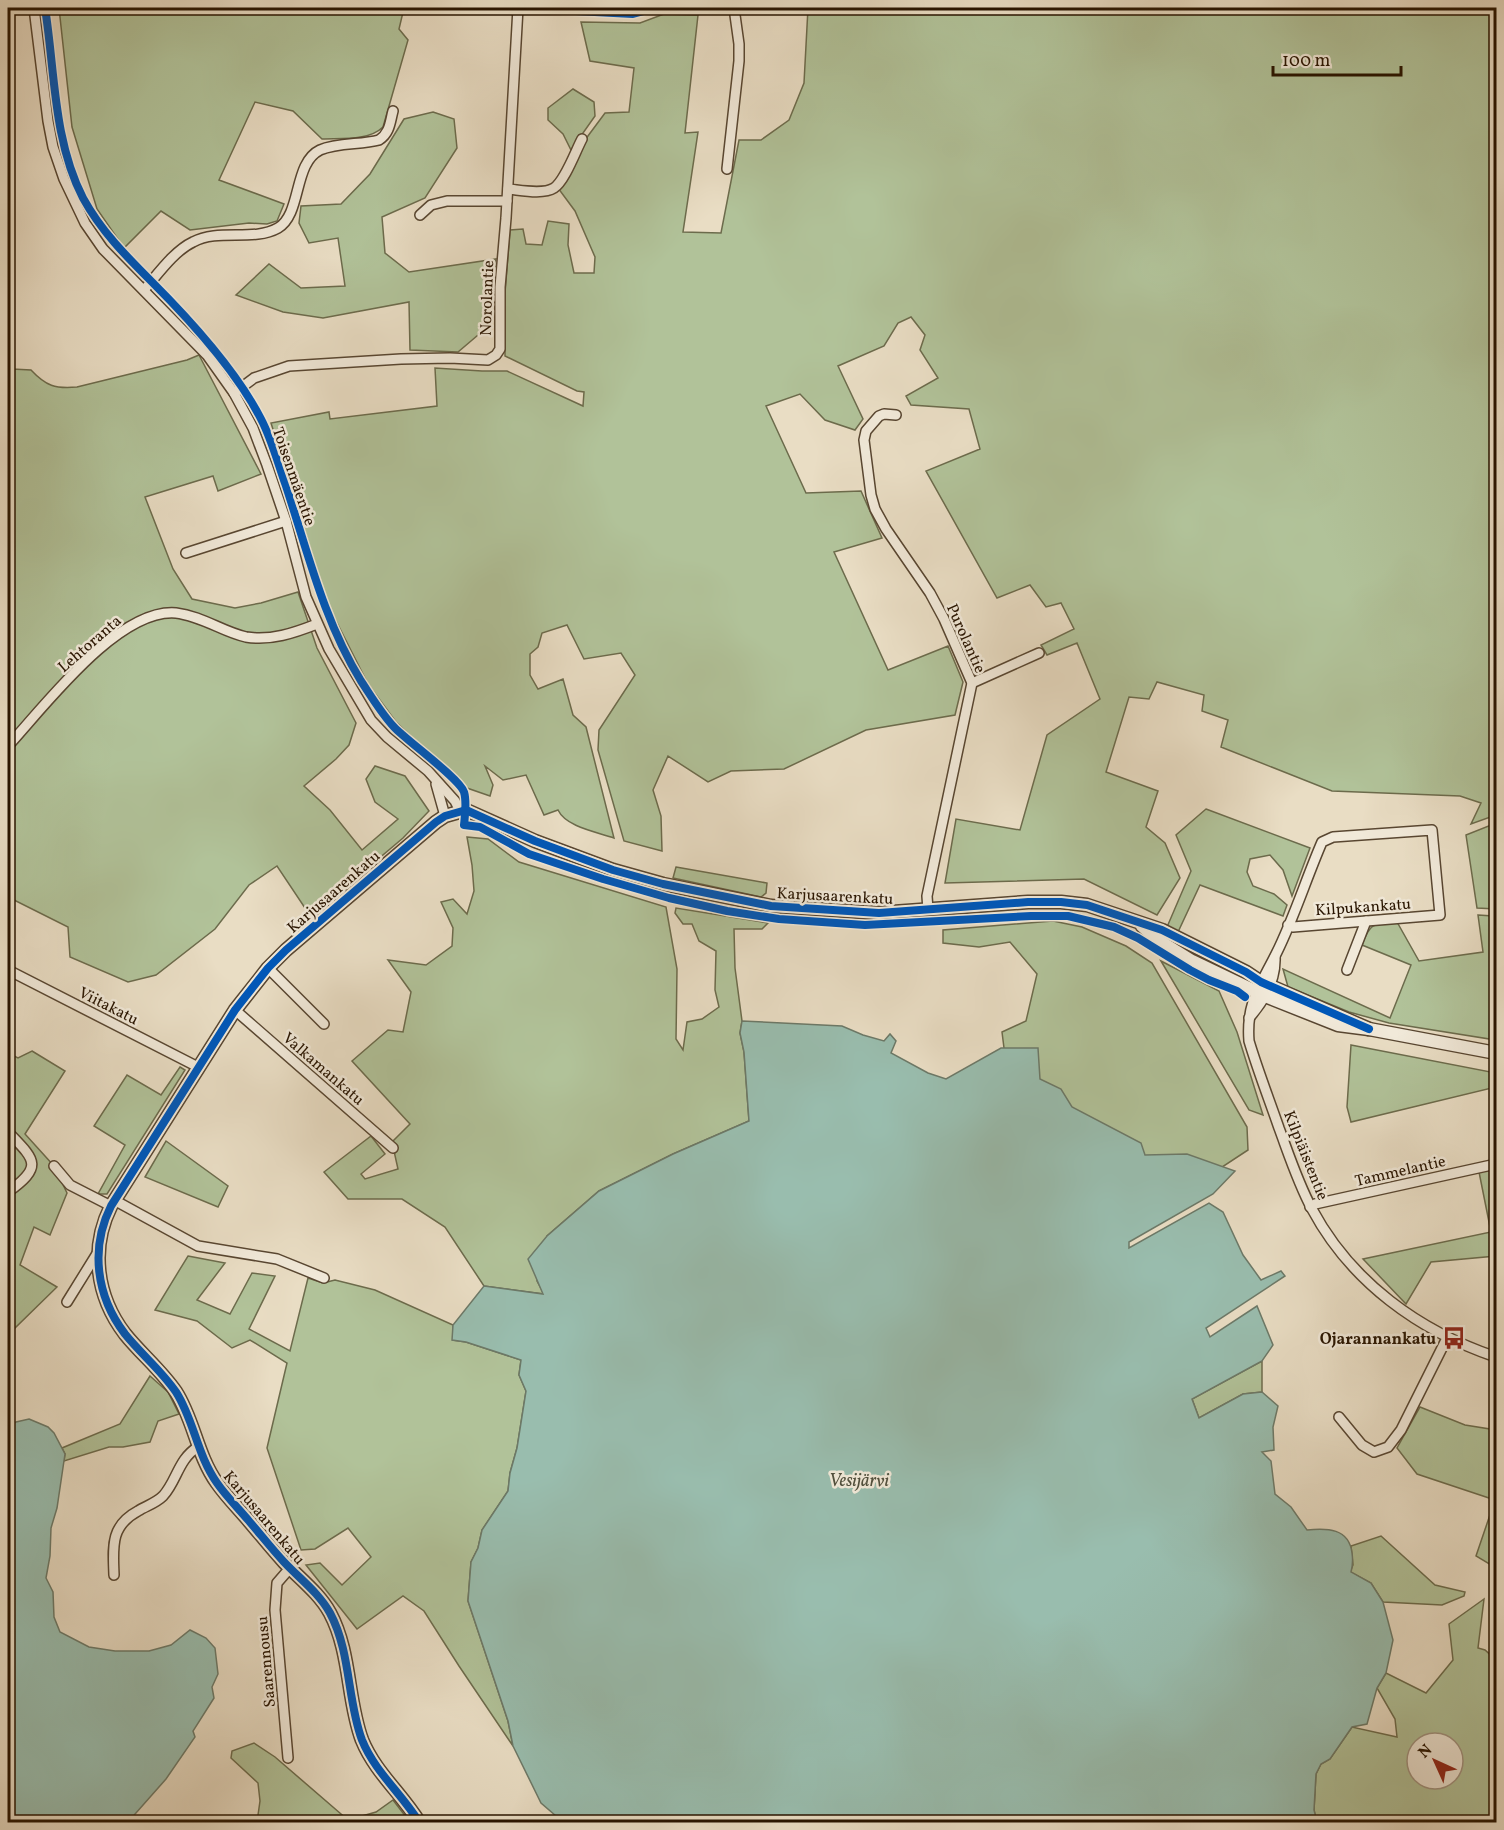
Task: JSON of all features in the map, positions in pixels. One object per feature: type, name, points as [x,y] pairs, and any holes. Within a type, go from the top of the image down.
[{"type":"street","name":"Toisenmäentie","points":[[34,8],[53,147],[64,179],[85,224],[119,266],[207,355],[234,393],[253,428],[286,520],[306,597],[317,624],[372,720],[387,737],[428,771],[455,801],[460,811]]},
{"type":"street","name":"Norolantie","points":[[234,393],[254,378],[289,366],[401,358],[488,360],[496,355],[500,349],[500,287],[518,8]]},
{"type":"street","points":[[728,169],[739,61],[734,8]]},
{"type":"street","points":[[144,290],[172,259],[194,241],[213,236],[269,232],[280,227],[288,216],[304,169],[313,154],[322,148],[379,140],[386,136],[393,111]]},
{"type":"street","points":[[508,189],[542,191],[554,188],[582,139]]},
{"type":"street","points":[[420,215],[431,205],[447,201],[507,201]]},
{"type":"street","name":"Purolantie","points":[[896,415],[879,416],[866,431],[864,440],[871,495],[875,509],[886,529],[930,593],[972,683],[927,897],[928,910]]},
{"type":"street","points":[[186,553],[286,520]]},
{"type":"street","name":"Lehtoranta","points":[[8,746],[85,662],[143,618],[176,613],[203,619],[244,637],[271,638],[289,635],[317,624]]},
{"type":"street","points":[[972,683],[1039,653]]},
{"type":"street","points":[[436,781],[445,816]]},
{"type":"street","name":"Karjusaarenkatu","points":[[419,1822],[378,1768],[362,1739],[347,1665],[336,1626],[329,1611],[216,1482],[198,1447],[189,1419],[177,1394],[127,1336],[110,1309],[98,1266],[98,1252],[100,1231],[113,1203],[235,1010],[268,968],[392,858],[445,816],[466,810],[535,841],[613,870],[663,884],[771,906],[879,913],[1028,902],[1061,902],[1105,909],[1136,921],[1158,940],[1192,961],[1263,989],[1338,1025],[1497,1053]]},
{"type":"street","name":"Kilpiäistentie","points":[[1440,915],[1432,830],[1333,837],[1322,842],[1275,957],[1273,977],[1252,1000],[1249,1041],[1301,1188],[1310,1207],[1339,1251],[1365,1279],[1404,1312],[1466,1347],[1497,1357]]},
{"type":"street","name":"Kilpukankatu","points":[[1288,925],[1293,927],[1440,915]]},
{"type":"street","points":[[1347,970],[1366,921]]},
{"type":"street","points":[[268,968],[324,1024]]},
{"type":"street","name":"Viitakatu","points":[[8,970],[198,1067]]},
{"type":"street","name":"Valkamankatu","points":[[235,1010],[393,1148]]},
{"type":"street","points":[[8,1132],[30,1157],[33,1165],[31,1172],[8,1192]]},
{"type":"street","name":"Tammelantie","points":[[1310,1207],[1315,1204],[1497,1164]]},
{"type":"street","points":[[54,1166],[70,1185],[113,1203],[198,1246],[277,1259],[324,1278]]},
{"type":"street","points":[[67,1302],[98,1252]]},
{"type":"street","points":[[1340,1417],[1362,1445],[1374,1452],[1388,1447],[1401,1430],[1448,1338]]},
{"type":"street","points":[[114,1575],[114,1542],[125,1518],[164,1495],[184,1458],[198,1447]]},
{"type":"street","name":"Saarennousu","points":[[288,1758],[275,1610],[277,1583],[290,1568]]},
{"type":"shaded area","points":[[59,8],[404,8],[399,29],[408,40],[383,127],[370,135],[322,139],[293,111],[255,102],[219,180],[284,204],[277,221],[267,224],[249,223],[190,230],[161,211],[124,248],[97,209],[72,127]]},
{"type":"shaded area","points":[[808,8],[1496,8],[1496,815],[1471,824],[1481,803],[1460,796],[1332,791],[1221,747],[1228,720],[1202,711],[1204,695],[1157,682],[1149,699],[1129,697],[1106,772],[1158,791],[1146,827],[1165,843],[1180,878],[1157,915],[1084,879],[945,883],[956,819],[1020,830],[1047,735],[1100,699],[1077,643],[1047,655],[1041,645],[1074,629],[1061,603],[1046,607],[1030,585],[997,598],[926,471],[980,449],[969,409],[911,405],[906,396],[938,378],[920,350],[925,335],[911,317],[898,323],[884,346],[838,366],[863,419],[855,430],[825,420],[800,394],[766,406],[806,493],[861,491],[882,538],[834,552],[888,670],[948,646],[963,682],[955,715],[866,730],[784,769],[731,771],[708,782],[668,756],[653,790],[661,816],[662,851],[624,841],[598,750],[599,730],[635,675],[621,653],[584,659],[567,625],[542,633],[538,647],[530,654],[530,675],[538,689],[563,679],[573,715],[586,727],[614,838],[575,825],[562,816],[558,810],[544,815],[526,775],[503,780],[485,766],[493,785],[490,796],[467,788],[396,722],[368,684],[328,605],[271,423],[329,412],[330,419],[437,406],[435,368],[507,371],[583,406],[584,392],[577,391],[505,356],[505,293],[510,230],[523,229],[526,244],[542,245],[548,221],[569,224],[568,245],[574,273],[594,273],[595,257],[575,211],[558,188],[585,140],[605,113],[629,112],[634,68],[590,61],[581,22],[640,23],[664,14],[698,15],[685,133],[698,132],[683,232],[721,233],[739,140],[761,140],[789,120],[804,83]]},
{"type":"shaded area","points":[[573,89],[594,102],[595,116],[571,150],[563,134],[548,120],[548,108]]},
{"type":"shaded area","points":[[433,112],[454,119],[457,148],[425,198],[382,217],[385,253],[409,272],[496,259],[491,324],[458,352],[410,350],[409,302],[323,318],[283,312],[236,295],[269,264],[301,288],[345,286],[338,238],[309,243],[299,223],[301,206],[341,204],[370,174],[404,119]]},
{"type":"shaded area","points":[[199,355],[261,474],[218,491],[213,476],[145,497],[173,569],[192,599],[235,608],[298,592],[317,648],[356,723],[349,745],[304,786],[330,810],[362,850],[398,819],[375,802],[366,779],[375,766],[405,776],[429,811],[403,838],[326,903],[307,911],[277,866],[249,885],[215,929],[156,975],[128,982],[70,957],[68,927],[8,897],[8,365],[12,369],[31,370],[41,380],[51,385],[69,388],[187,360]]},
{"type":"shaded area","points":[[1206,809],[1310,848],[1292,896],[1283,870],[1270,855],[1250,859],[1247,872],[1253,886],[1274,894],[1287,905],[1283,916],[1200,885],[1178,932],[1167,927],[1191,871],[1176,835]]},
{"type":"shaded area","points":[[1496,823],[1496,909],[1477,908],[1466,835]]},
{"type":"shaded area","points":[[467,837],[488,839],[519,862],[666,907],[677,969],[676,1039],[683,1050],[687,1022],[702,1019],[719,1007],[715,990],[716,951],[699,941],[692,924],[683,924],[675,913],[676,908],[768,923],[762,929],[734,929],[735,968],[742,1021],[740,1033],[744,1052],[749,1121],[673,1154],[599,1191],[547,1236],[537,1281],[544,1294],[484,1286],[445,1227],[402,1199],[348,1199],[324,1172],[371,1136],[385,1154],[361,1174],[365,1179],[398,1169],[392,1142],[410,1124],[352,1061],[388,1030],[403,1032],[411,992],[388,960],[426,965],[452,946],[453,928],[441,902],[453,899],[467,914],[474,891]]},
{"type":"shaded area","points":[[676,867],[767,883],[766,893],[761,897],[673,878]]},
{"type":"shaded area","points":[[1478,915],[1493,916],[1496,922],[1496,1040],[1389,1023],[1349,1012],[1288,987],[1283,969],[1390,1018],[1411,965],[1362,945],[1371,928],[1378,924],[1397,922],[1419,961],[1483,952]]},
{"type":"shaded area","points":[[1053,921],[1082,927],[1126,946],[1152,963],[1247,1127],[1248,1150],[1222,1167],[1216,1177],[1161,1206],[1004,1048],[1002,1032],[1026,1021],[1037,974],[1010,942],[979,947],[943,943],[943,930]]},
{"type":"shaded area","points":[[1161,961],[1219,991],[1237,1032],[1263,1115],[1249,1110]]},
{"type":"shaded area","points":[[1351,1045],[1496,1073],[1496,1087],[1351,1122],[1347,1107]]},
{"type":"shaded area","points":[[32,1051],[65,1071],[25,1134],[54,1166],[67,1193],[50,1235],[34,1227],[20,1265],[57,1287],[12,1331],[8,1345],[8,1053],[18,1058]]},
{"type":"shaded area","points":[[180,1067],[185,1070],[107,1194],[98,1194],[125,1145],[94,1126],[127,1075],[161,1095]]},
{"type":"shaded area","points":[[166,1141],[228,1186],[218,1207],[145,1177]]},
{"type":"shaded area","points":[[1493,1169],[1496,1190],[1496,1256],[1431,1262],[1406,1304],[1363,1259],[1491,1232],[1479,1172]]},
{"type":"shaded area","points":[[188,1256],[225,1263],[197,1300],[230,1314],[252,1273],[275,1276],[249,1329],[290,1351],[308,1278],[323,1283],[335,1280],[375,1290],[453,1325],[453,1340],[521,1360],[519,1375],[526,1391],[508,1491],[482,1530],[478,1548],[471,1562],[468,1601],[508,1721],[513,1746],[424,1611],[403,1596],[357,1629],[306,1565],[320,1563],[342,1585],[371,1557],[348,1528],[315,1549],[301,1550],[267,1448],[287,1363],[250,1340],[232,1348],[197,1321],[155,1310]]},
{"type":"shaded area","points":[[1262,1361],[1262,1392],[1243,1394],[1199,1418],[1192,1399]]},
{"type":"shaded area","points":[[150,1376],[168,1392],[179,1414],[158,1421],[150,1442],[109,1447],[64,1461],[65,1454],[62,1448],[120,1424]]},
{"type":"shaded area","points":[[1420,1407],[1465,1425],[1496,1430],[1496,1568],[1476,1556],[1495,1500],[1417,1474],[1397,1448]]},
{"type":"shaded area","points":[[1381,1536],[1435,1585],[1465,1592],[1464,1596],[1442,1605],[1383,1602],[1371,1583],[1350,1572],[1353,1565],[1351,1546]]},
{"type":"shaded area","points":[[1484,1599],[1478,1648],[1485,1650],[1496,1660],[1496,1732],[1492,1743],[1496,1745],[1496,1822],[1317,1822],[1314,1810],[1316,1774],[1321,1764],[1330,1759],[1352,1727],[1397,1737],[1395,1719],[1377,1688],[1386,1673],[1426,1693],[1453,1660],[1449,1624]]},
{"type":"shaded area","points":[[254,1743],[275,1757],[348,1820],[376,1812],[393,1800],[410,1822],[257,1822],[260,1801],[258,1783],[231,1758],[232,1751]]},
{"type":"water","name":"Vesijärvi","points":[[742,1021],[842,1026],[884,1041],[890,1034],[896,1041],[891,1053],[928,1073],[946,1079],[1001,1048],[1038,1048],[1040,1079],[1061,1089],[1072,1107],[1141,1143],[1145,1155],[1187,1154],[1235,1171],[1213,1194],[1129,1242],[1129,1248],[1209,1203],[1223,1212],[1243,1255],[1261,1280],[1281,1271],[1285,1276],[1206,1328],[1210,1337],[1257,1306],[1273,1345],[1262,1361],[1192,1399],[1199,1418],[1243,1394],[1262,1392],[1278,1406],[1273,1427],[1274,1450],[1262,1452],[1271,1461],[1275,1494],[1291,1507],[1307,1530],[1336,1531],[1347,1539],[1352,1553],[1351,1572],[1371,1583],[1383,1602],[1393,1640],[1386,1673],[1377,1688],[1367,1724],[1352,1727],[1330,1759],[1321,1764],[1316,1774],[1314,1810],[1317,1822],[563,1822],[541,1803],[513,1746],[508,1721],[468,1601],[471,1562],[478,1548],[482,1530],[508,1491],[526,1391],[519,1375],[521,1360],[466,1342],[452,1340],[453,1325],[484,1286],[543,1294],[528,1259],[547,1236],[599,1191],[673,1154],[749,1121],[744,1052],[740,1033]]},
{"type":"water","points":[[29,1419],[48,1427],[54,1433],[65,1454],[57,1508],[51,1528],[46,1578],[53,1592],[54,1617],[60,1632],[89,1647],[115,1651],[149,1651],[171,1645],[190,1630],[206,1638],[215,1648],[218,1674],[212,1687],[214,1698],[193,1731],[195,1737],[166,1779],[128,1822],[8,1822],[8,1780],[13,1771],[13,1760],[8,1756],[8,1428],[16,1422]]},
{"type":"cycle path","points":[[45,8],[60,129],[73,176],[83,198],[114,243],[212,347],[251,401],[272,444],[318,586],[348,658],[389,722],[460,786],[464,792],[466,808],[464,825],[480,827],[529,854],[603,879],[669,898],[727,911],[779,919],[865,925],[1068,916],[1114,927],[1138,938],[1190,970],[1237,991],[1245,997]]},
{"type":"cycle path","points":[[518,8],[633,14],[655,8]]},
{"type":"cycle path","points":[[419,1822],[367,1752],[357,1725],[342,1644],[330,1613],[309,1586],[280,1557],[217,1483],[205,1461],[176,1392],[125,1334],[115,1319],[102,1288],[99,1255],[100,1238],[111,1206],[235,1010],[268,968],[286,950],[436,822],[445,816],[466,810],[535,841],[613,870],[663,884],[771,906],[879,913],[1028,902],[1087,905],[1162,930],[1246,972],[1261,982],[1369,1029]]},
{"type":"place","name":"Ojarannankatu","points":[[1454,1338]]}]
